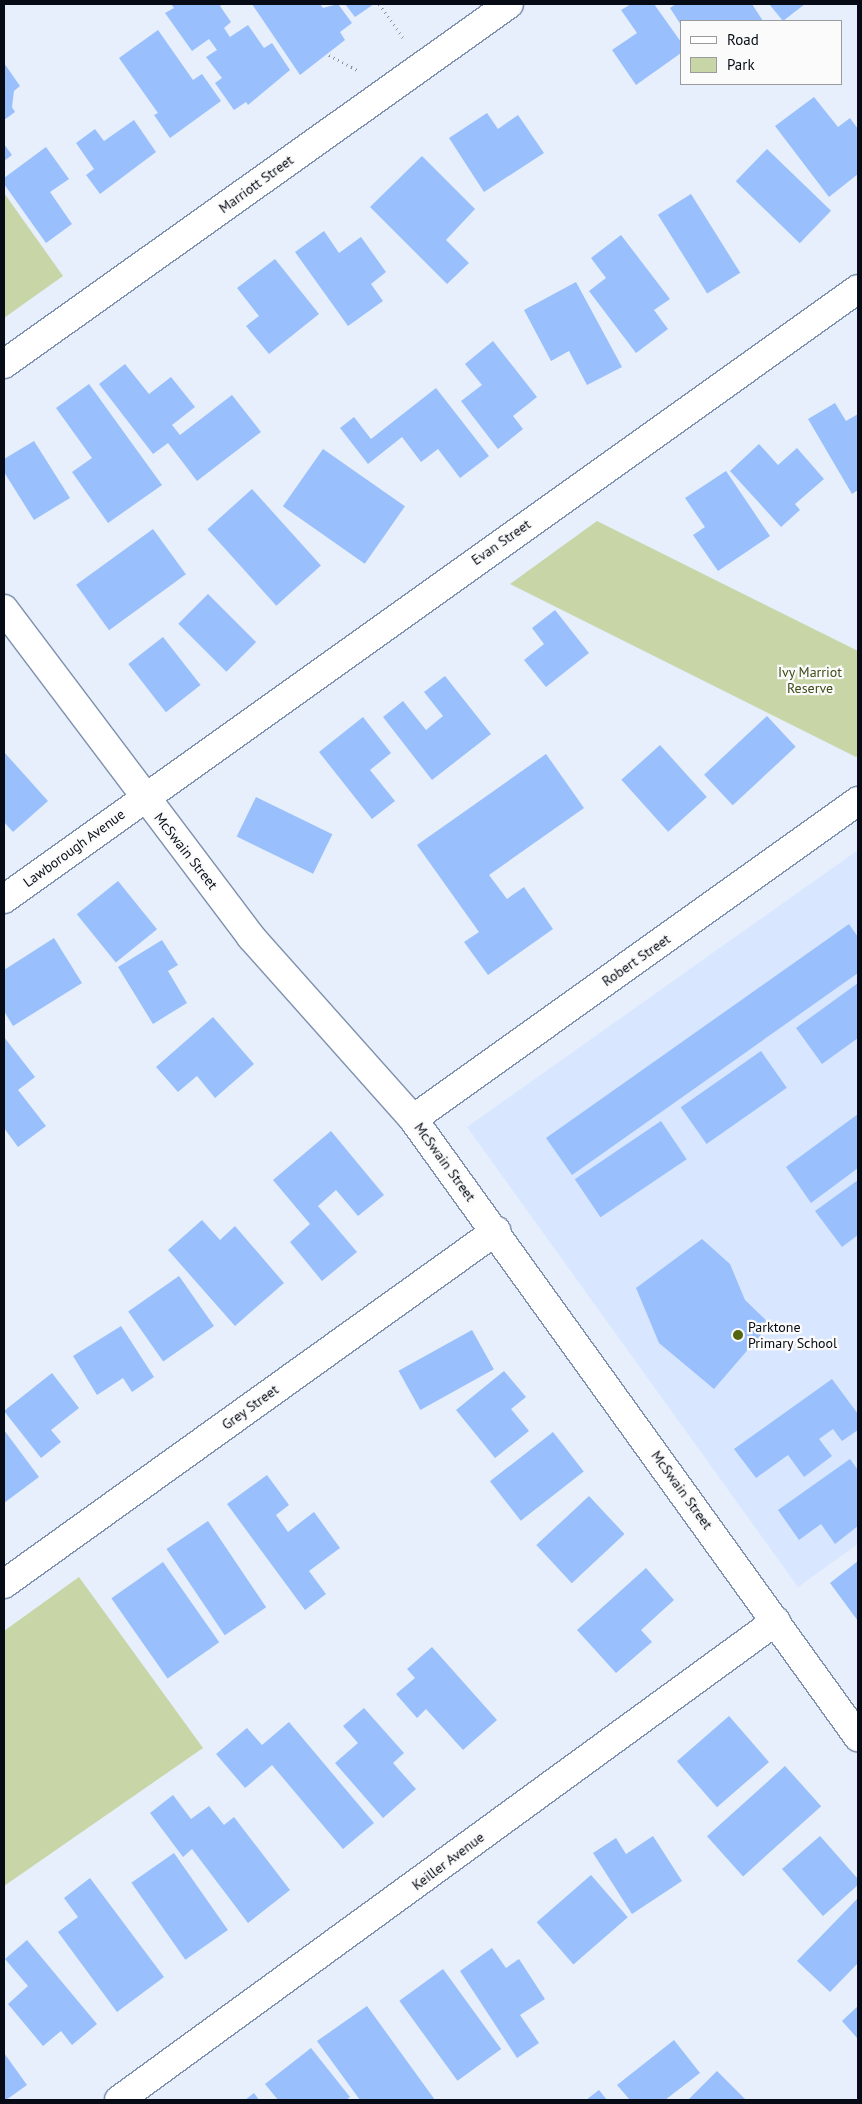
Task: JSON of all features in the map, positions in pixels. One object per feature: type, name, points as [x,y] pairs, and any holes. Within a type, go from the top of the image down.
[{"type":"street","name":"Marriott Street","points":[[4,364],[509,4]]},
{"type":"street","name":"Evan Street","points":[[144,798],[858,289]]},
{"type":"street","name":"McSwain Street","points":[[4,609],[144,798],[251,937],[413,1119],[496,1231],[858,1737]]},
{"type":"street","name":"Lawborough Avenue","points":[[4,899],[144,798]]},
{"type":"street","name":"Robert Street","points":[[413,1119],[858,801]]},
{"type":"street","name":"Grey Street","points":[[4,1584],[496,1231]]},
{"type":"street","name":"Keiller Avenue","points":[[123,2099],[776,1621]]},
{"type":"path","points":[[379,4],[404,39]]},
{"type":"path","points":[[329,55],[359,71]]},
{"type":"shaded area","name":"Parktone Primary School","points":[[858,850],[858,1544],[798,1587],[467,1127]]},
{"type":"green space","points":[[4,193],[63,276],[4,318]]},
{"type":"green space","name":"Ivy Marriot Reserve","points":[[597,521],[858,651],[858,755],[856,757],[510,584]]},
{"type":"green space","points":[[79,1577],[203,1748],[4,1886],[4,1631]]},
{"type":"building","points":[[171,4],[223,4],[220,6],[231,22],[224,28],[230,37],[248,25],[264,48],[272,43],[290,70],[248,105],[246,102],[234,110],[215,83],[222,78],[206,57],[217,50],[209,39],[192,51],[165,13],[174,8]]},
{"type":"building","points":[[252,4],[320,4],[323,8],[338,4],[352,23],[340,32],[345,40],[300,75]]},
{"type":"building","points":[[345,4],[374,4],[355,17]]},
{"type":"building","points":[[631,4],[654,4],[680,41],[680,54],[636,85],[612,50],[637,33],[621,10]]},
{"type":"building","points":[[676,4],[752,4],[762,20],[680,20],[680,23],[670,8]]},
{"type":"building","points":[[769,4],[805,4],[784,20],[782,20]]},
{"type":"building","points":[[158,30],[193,80],[202,74],[221,101],[170,138],[154,115],[158,113],[119,58]]},
{"type":"building","points":[[4,63],[20,86],[14,91],[12,107],[15,112],[4,120]]},
{"type":"building","points":[[814,97],[838,127],[850,118],[858,129],[858,174],[829,197],[775,126]]},
{"type":"building","points":[[487,113],[498,129],[518,115],[544,153],[484,192],[449,138]]},
{"type":"building","points":[[134,120],[156,152],[100,194],[86,175],[94,169],[76,143],[95,129],[104,141]]},
{"type":"building","points":[[4,144],[12,155],[4,161]]},
{"type":"building","points":[[46,147],[69,179],[50,192],[72,224],[46,243],[4,184],[4,178]]},
{"type":"building","points":[[767,149],[831,211],[800,243],[736,181]]},
{"type":"building","points":[[422,156],[475,209],[446,240],[469,263],[447,284],[370,207]]},
{"type":"building","points":[[691,194],[740,273],[707,294],[658,215]]},
{"type":"building","points":[[324,231],[339,253],[361,237],[386,272],[371,284],[383,301],[348,326],[295,252]]},
{"type":"building","points":[[621,235],[670,299],[654,310],[668,329],[636,353],[589,291],[606,278],[591,258]]},
{"type":"building","points":[[275,259],[319,314],[269,354],[246,326],[259,316],[237,288]]},
{"type":"building","points":[[576,282],[622,367],[587,385],[569,351],[551,361],[524,310]]},
{"type":"building","points":[[493,341],[537,397],[513,416],[523,429],[498,449],[461,401],[482,385],[465,364]]},
{"type":"building","points":[[125,364],[149,394],[171,377],[195,407],[172,425],[180,435],[232,395],[261,432],[197,481],[168,443],[153,454],[99,384]]},
{"type":"building","points":[[89,384],[162,485],[108,523],[72,472],[92,458],[56,408]]},
{"type":"building","points":[[436,388],[489,456],[460,478],[438,449],[421,462],[402,437],[368,464],[340,428],[354,417],[371,439]]},
{"type":"building","points":[[835,403],[846,421],[858,414],[858,490],[852,494],[808,419]]},
{"type":"building","points":[[34,441],[70,498],[34,520],[4,472],[4,459]]},
{"type":"building","points":[[759,444],[778,465],[797,448],[824,479],[795,504],[800,510],[781,527],[730,471]]},
{"type":"building","points":[[323,449],[405,506],[365,564],[283,506]]},
{"type":"building","points":[[726,471],[770,536],[718,571],[693,535],[705,527],[685,498]]},
{"type":"building","points":[[252,489],[321,566],[276,606],[207,529]]},
{"type":"building","points":[[153,529],[186,574],[109,630],[76,585]]},
{"type":"building","points":[[208,594],[256,642],[226,672],[178,624]]},
{"type":"building","points":[[555,610],[589,653],[546,687],[524,660],[544,644],[532,628]]},
{"type":"building","points":[[163,637],[201,685],[166,712],[128,664]]},
{"type":"building","points":[[445,676],[491,734],[432,780],[383,717],[403,701],[426,730],[443,716],[424,692]]},
{"type":"building","points":[[767,716],[796,747],[733,805],[704,775]]},
{"type":"building","points":[[363,717],[391,753],[370,770],[395,801],[372,819],[319,752]]},
{"type":"building","points":[[660,745],[707,797],[668,832],[621,780]]},
{"type":"building","points":[[4,752],[48,801],[13,832],[4,822]]},
{"type":"building","points":[[546,754],[584,808],[489,875],[507,899],[524,887],[553,929],[488,975],[464,942],[479,932],[417,845]]},
{"type":"building","points":[[256,797],[332,834],[313,874],[237,837]]},
{"type":"building","points":[[118,881],[157,929],[116,963],[77,914]]},
{"type":"building","points":[[849,924],[858,937],[858,973],[572,1175],[546,1138]]},
{"type":"building","points":[[54,938],[82,983],[13,1026],[4,1011],[4,970]]},
{"type":"building","points":[[162,940],[178,965],[168,971],[187,1003],[153,1024],[118,967]]},
{"type":"building","points":[[858,983],[858,1038],[822,1064],[796,1028]]},
{"type":"building","points":[[213,1017],[254,1064],[215,1098],[197,1076],[178,1092],[156,1067]]},
{"type":"building","points":[[4,1037],[35,1077],[18,1090],[46,1126],[18,1147],[4,1128]]},
{"type":"building","points":[[761,1051],[787,1088],[707,1144],[681,1107]]},
{"type":"building","points":[[858,1114],[858,1168],[811,1203],[786,1167]]},
{"type":"building","points":[[661,1121],[687,1159],[601,1217],[575,1179]]},
{"type":"building","points":[[331,1131],[384,1195],[358,1216],[336,1190],[318,1206],[357,1252],[322,1281],[290,1242],[310,1224],[273,1180]]},
{"type":"building","points":[[858,1180],[858,1235],[842,1247],[815,1211]]},
{"type":"building","points":[[202,1220],[220,1240],[235,1226],[284,1283],[235,1326],[168,1250]]},
{"type":"building","points":[[702,1239],[730,1264],[745,1300],[770,1324],[714,1389],[659,1343],[636,1288]]},
{"type":"building","points":[[179,1276],[214,1326],[163,1362],[128,1312]]},
{"type":"building","points":[[121,1326],[154,1377],[132,1392],[123,1378],[97,1395],[73,1356]]},
{"type":"building","points":[[472,1330],[494,1369],[420,1410],[399,1371]]},
{"type":"building","points":[[504,1371],[526,1397],[511,1409],[529,1431],[495,1458],[456,1410]]},
{"type":"building","points":[[52,1373],[79,1408],[51,1430],[61,1442],[41,1458],[4,1411]]},
{"type":"building","points":[[832,1379],[858,1414],[858,1430],[842,1441],[833,1429],[819,1439],[832,1456],[804,1477],[788,1455],[756,1478],[734,1449]]},
{"type":"building","points":[[4,1430],[39,1477],[4,1503]]},
{"type":"building","points":[[553,1432],[584,1471],[521,1521],[490,1481]]},
{"type":"building","points":[[850,1459],[858,1470],[858,1526],[835,1544],[821,1524],[799,1540],[778,1510]]},
{"type":"building","points":[[267,1475],[289,1505],[276,1515],[288,1532],[314,1512],[340,1548],[309,1571],[326,1594],[305,1610],[227,1504]]},
{"type":"building","points":[[589,1496],[624,1534],[572,1583],[536,1545]]},
{"type":"building","points":[[208,1521],[266,1607],[225,1635],[167,1549]]},
{"type":"building","points":[[858,1561],[858,1621],[830,1583]]},
{"type":"building","points":[[163,1562],[219,1642],[168,1678],[111,1598]]},
{"type":"building","points":[[646,1568],[674,1600],[641,1630],[652,1642],[616,1673],[577,1630]]},
{"type":"building","points":[[432,1647],[497,1720],[463,1750],[426,1709],[417,1718],[396,1694],[415,1678],[407,1669]]},
{"type":"building","points":[[364,1708],[404,1753],[393,1763],[416,1789],[383,1818],[335,1763],[358,1743],[343,1726]]},
{"type":"building","points":[[729,1716],[769,1762],[717,1807],[677,1761]]},
{"type":"building","points":[[289,1722],[374,1823],[343,1849],[272,1765],[245,1788],[216,1754],[247,1728],[262,1745]]},
{"type":"building","points":[[785,1766],[821,1806],[743,1876],[707,1836]]},
{"type":"building","points":[[173,1795],[191,1819],[209,1806],[224,1825],[234,1817],[290,1890],[248,1923],[192,1849],[183,1857],[150,1813]]},
{"type":"building","points":[[653,1836],[682,1881],[632,1914],[593,1853],[616,1838],[626,1854]]},
{"type":"building","points":[[820,1836],[858,1879],[858,1885],[823,1916],[782,1869]]},
{"type":"building","points":[[174,1853],[228,1930],[185,1960],[131,1883]]},
{"type":"building","points":[[591,1875],[628,1917],[573,1964],[537,1922]]},
{"type":"building","points":[[90,1878],[164,1977],[117,2012],[58,1932],[78,1917],[64,1898]]},
{"type":"building","points":[[858,1898],[858,1963],[830,1992],[797,1961]]},
{"type":"building","points":[[27,1940],[97,2024],[72,2045],[61,2031],[43,2046],[8,2004],[28,1986],[5,1959]]},
{"type":"building","points":[[492,1948],[506,1968],[519,1959],[545,1999],[520,2015],[539,2043],[517,2058],[460,1971]]},
{"type":"building","points":[[443,1969],[501,2049],[458,2081],[399,2001]]},
{"type":"building","points":[[367,2006],[435,2100],[360,2100],[317,2041]]},
{"type":"building","points":[[858,2006],[858,2039],[842,2021]]},
{"type":"building","points":[[674,2040],[700,2073],[665,2100],[630,2100],[617,2085]]},
{"type":"building","points":[[311,2048],[350,2097],[346,2100],[278,2100],[265,2084]]},
{"type":"building","points":[[4,2053],[27,2085],[6,2100],[4,2100]]},
{"type":"building","points":[[717,2071],[746,2100],[688,2100]]},
{"type":"building","points":[[599,2090],[607,2100],[586,2100]]},
{"type":"building","points":[[254,2093],[259,2100],[245,2100]]},
{"type":"place","name":"Parktone Primary School","points":[[738,1335]]}]
